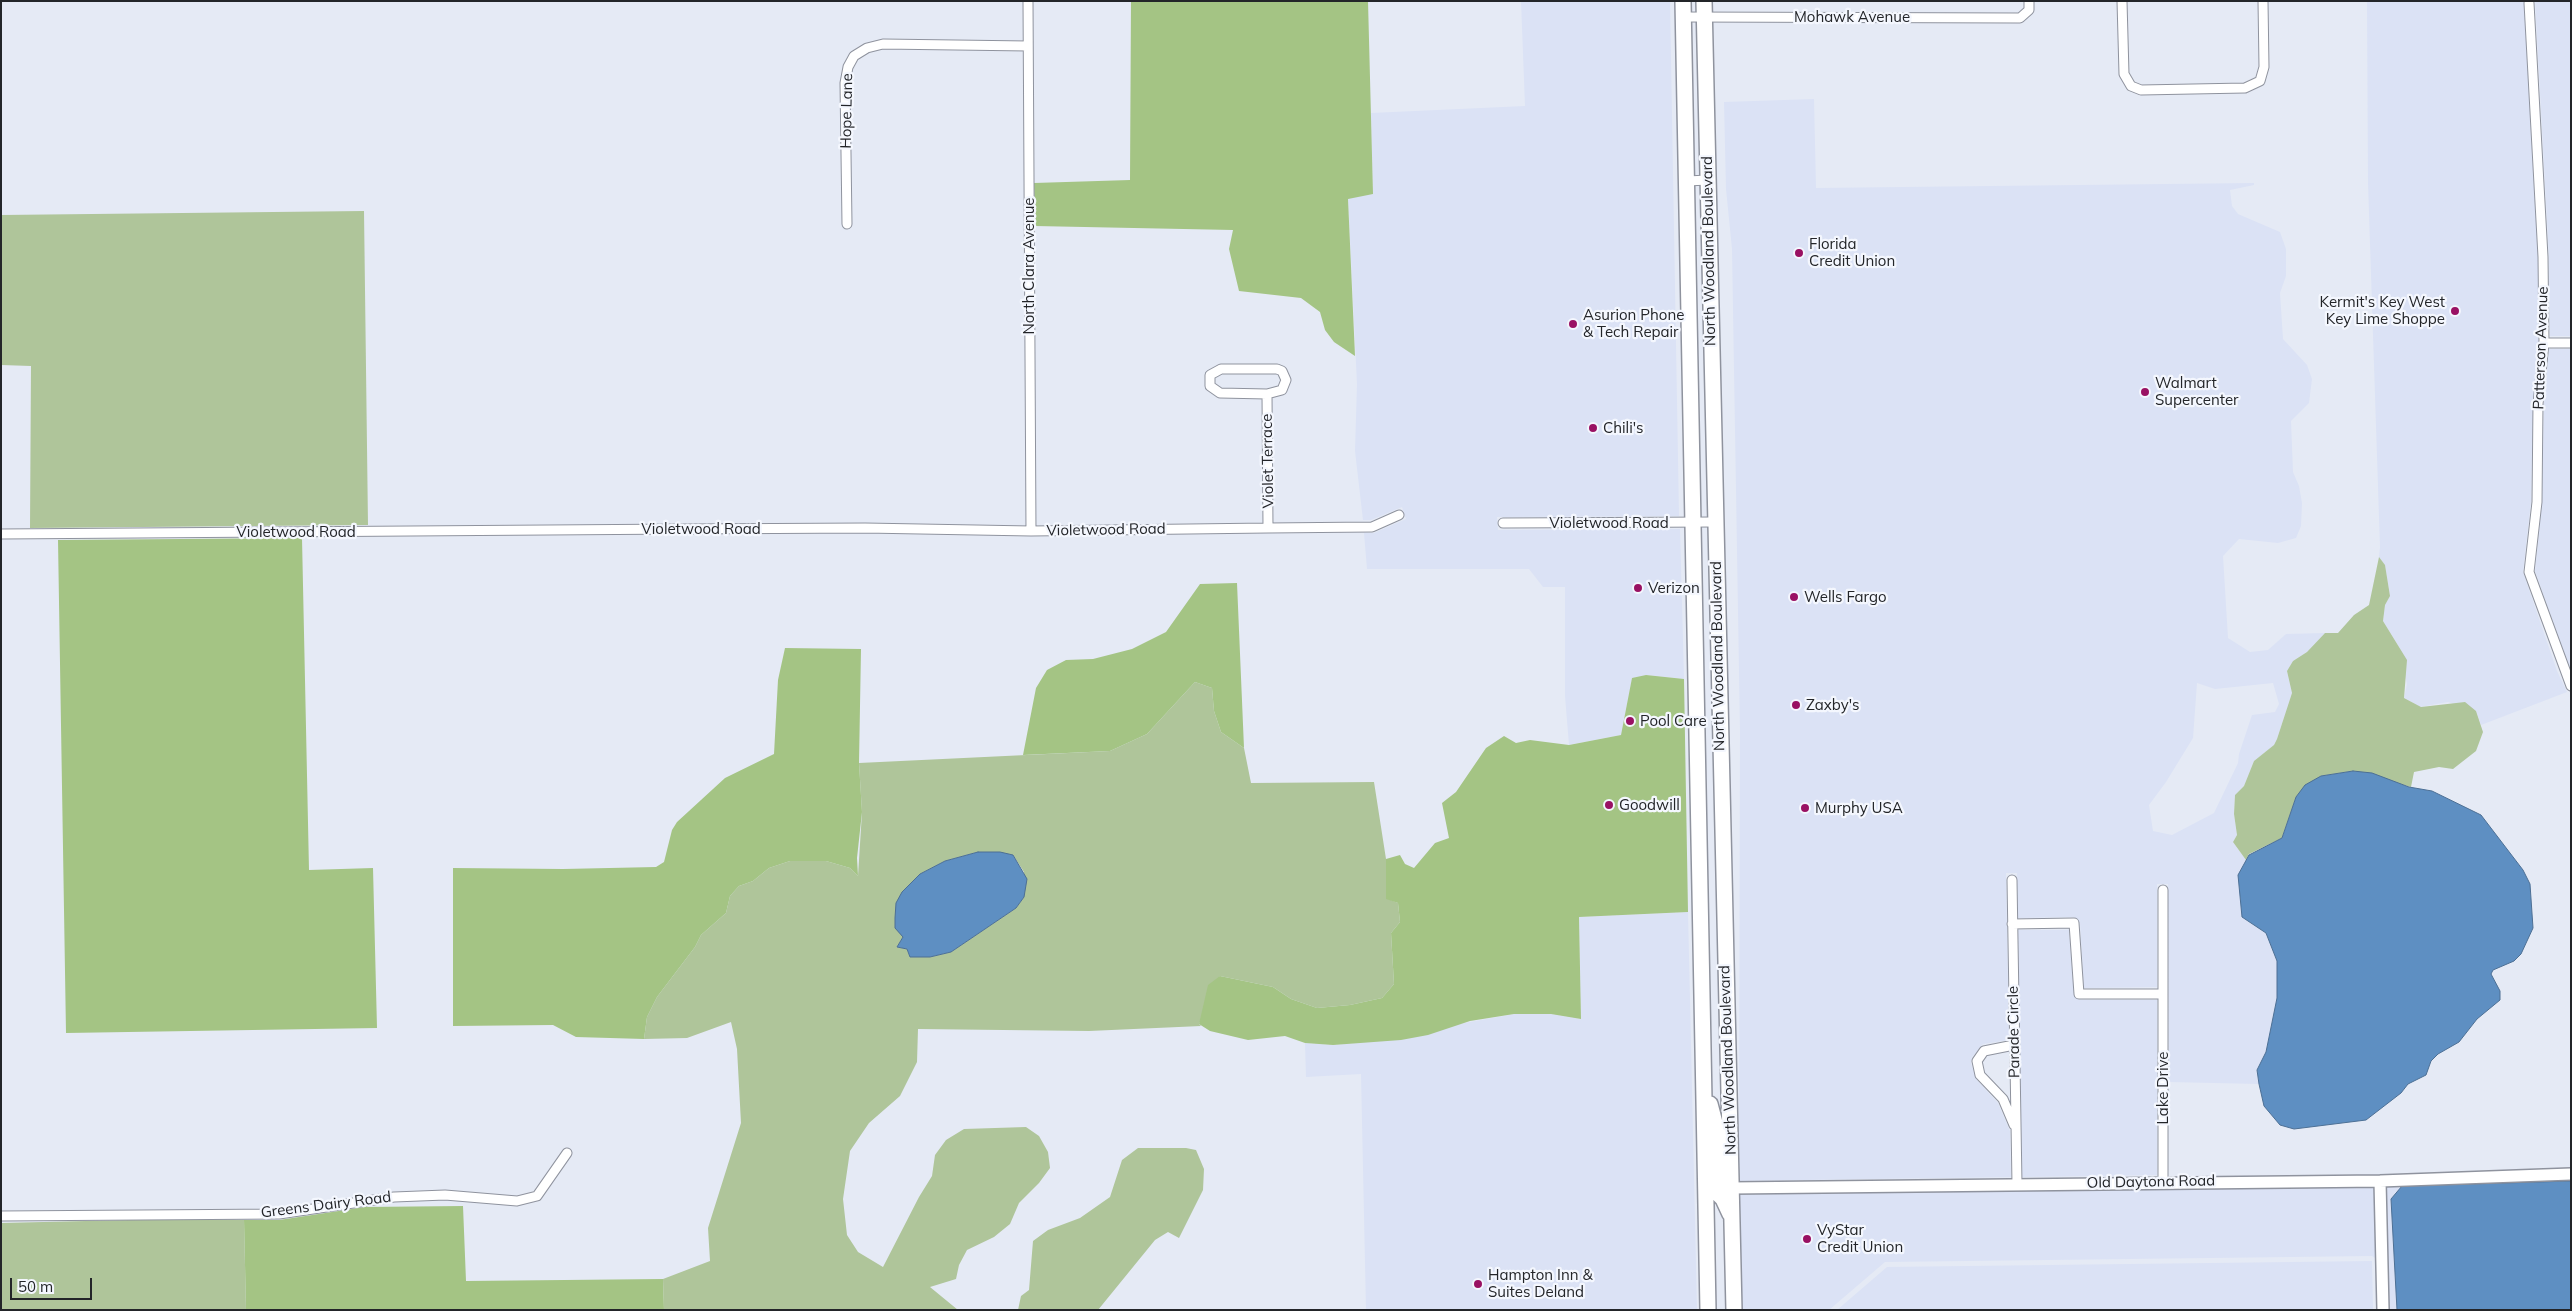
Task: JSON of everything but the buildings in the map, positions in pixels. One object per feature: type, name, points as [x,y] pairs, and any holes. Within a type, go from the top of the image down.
[{"type":"main road","name":"North Woodland Boulevard","points":[[1683,1],[1695,522],[1708,1309]]},
{"type":"main road","name":"North Woodland Boulevard","points":[[1704,1],[1722,891],[1734,1310]]},
{"type":"main road","points":[[1700,810],[1708,840],[1722,855]]},
{"type":"main road","points":[[1700,861],[1708,863],[1714,870],[1722,891]]},
{"type":"main road","points":[[1703,1076],[1715,1123],[1717,1169],[1721,1178],[1731,1188]]},
{"type":"main road","points":[[1706,1182],[1723,1199],[1732,1218]]},
{"type":"street","name":"North Clara Avenue","points":[[1028,1],[1031,531]]},
{"type":"street","name":"Mohawk Avenue","points":[[1684,17],[2020,18],[2028,10],[2028,1]]},
{"type":"street","points":[[2122,1],[2124,74],[2131,86],[2141,90],[2245,88],[2260,81],[2264,68],[2263,1]]},
{"type":"street","name":"Patterson Avenue","points":[[2529,3],[2543,257],[2544,343],[2538,404],[2536,502],[2529,572],[2571,686]]},
{"type":"street","name":"Hope Lane","points":[[847,224],[845,83],[848,67],[854,56],[867,48],[883,44],[1028,46]]},
{"type":"street","points":[[1687,181],[1708,180]]},
{"type":"street","points":[[2544,343],[2571,343]]},
{"type":"street","name":"Violet Terrace","points":[[1277,368],[1282,371],[1286,380],[1282,390],[1267,394],[1220,393],[1210,386],[1210,375],[1221,369],[1277,368]]},
{"type":"street","name":"Violet Terrace","points":[[1267,394],[1268,528]]},
{"type":"street","name":"Violetwood Road","points":[[1,534],[856,528],[1031,531],[1268,528],[1372,526],[1398,515]]},
{"type":"street","name":"Violetwood Road","points":[[1503,523],[1715,522]]},
{"type":"street","name":"Parade Circle","points":[[2012,880],[2017,1184]]},
{"type":"street","name":"Lake Drive","points":[[2163,890],[2163,1182]]},
{"type":"street","points":[[2012,924],[2074,923],[2079,994],[2163,994]]},
{"type":"street","points":[[2014,1046],[1984,1051],[1977,1061],[1980,1075],[2003,1099],[2016,1129]]},
{"type":"street","name":"Greens Dairy Road","points":[[1,1216],[279,1214],[394,1196],[445,1195],[517,1200],[537,1196],[567,1153]]},
{"type":"street","name":"Old Daytona Road","points":[[1731,1188],[2380,1181],[2571,1174]]},
{"type":"street","points":[[2380,1181],[2384,1310]]},
{"type":"shaded area","points":[[1521,1],[1670,1],[1679,516],[1497,517],[1498,530],[1680,529],[1684,679],[1646,675],[1632,679],[1621,735],[1569,745],[1565,696],[1565,587],[1543,587],[1529,569],[1367,569],[1364,533],[1374,533],[1406,519],[1402,507],[1371,520],[1363,520],[1355,451],[1357,384],[1348,198],[1373,194],[1371,113],[1525,106]]},
{"type":"shaded area","points":[[2367,1],[2524,1],[2538,257],[2539,342],[2533,404],[2531,501],[2523,572],[2557,671],[2567,692],[2481,725],[2476,711],[2448,702],[2420,707],[2404,698],[2407,684],[2399,647],[2383,621],[2385,605],[2390,595],[2385,566],[2379,557],[2368,183]]},
{"type":"shaded area","points":[[2535,1],[2571,1],[2571,336],[2550,336],[2549,256]]},
{"type":"shaded area","points":[[1814,99],[1816,188],[2254,183],[2254,185],[2230,190],[2232,206],[2238,214],[2280,232],[2286,249],[2286,276],[2280,293],[2283,339],[2307,365],[2312,379],[2309,403],[2291,421],[2293,472],[2299,486],[2302,503],[2301,526],[2296,538],[2278,543],[2239,539],[2223,556],[2228,638],[2250,652],[2268,650],[2286,634],[2325,633],[2307,652],[2293,661],[2287,671],[2292,693],[2277,739],[2274,746],[2254,761],[2244,786],[2235,796],[2234,814],[2237,835],[2233,842],[2246,860],[2238,876],[2242,917],[2266,933],[2277,961],[2277,998],[2266,1052],[2257,1070],[2259,1084],[2169,1082],[2168,884],[2157,884],[2157,987],[2084,988],[2080,923],[2074,917],[2018,918],[2017,873],[2006,873],[2009,1040],[1983,1044],[1972,1057],[1971,1063],[1976,1079],[1998,1103],[2010,1131],[2011,1177],[1739,1181],[1740,731],[1732,249],[1726,189],[1724,102]],"holes":[[[2197,683],[2215,689],[2273,683],[2279,704],[2275,712],[2252,715],[2239,754],[2238,763],[2214,813],[2172,835],[2153,831],[2149,805],[2166,782],[2193,738]]]},
{"type":"shaded area","points":[[2549,349],[2571,349],[2571,672],[2535,571],[2542,502],[2544,404]]},
{"type":"shaded area","points":[[1688,912],[1697,1310],[1366,1310],[1361,1074],[1306,1077],[1305,1043],[1333,1045],[1354,1043],[1514,1014],[1551,1014],[1581,1019],[1579,917]]},
{"type":"shaded area","points":[[2018,930],[2069,930],[2074,995],[2079,1000],[2157,1000],[2157,1175],[2022,1177]]},
{"type":"shaded area","points":[[2402,1186],[2391,1200],[2397,1310],[2389,1310],[2386,1187]]},
{"type":"shaded area","points":[[2375,1187],[2377,1259],[2372,1256],[1885,1262],[1829,1310],[1742,1310],[1739,1194]]},
{"type":"shaded area","points":[[2372,1261],[2373,1310],[1837,1310],[1887,1267]]},
{"type":"green space","points":[[1131,1],[1368,1],[1373,194],[1348,199],[1355,356],[1334,342],[1325,330],[1320,312],[1301,298],[1239,291],[1229,249],[1233,230],[1035,226],[1034,183],[1130,180]]},
{"type":"green space","points":[[364,211],[368,525],[30,528],[31,366],[1,365],[1,215]]},
{"type":"green space","points":[[302,538],[309,870],[373,868],[377,1028],[66,1033],[58,540]]},
{"type":"green space","points":[[2379,557],[2385,565],[2390,596],[2385,605],[2383,621],[2407,660],[2404,698],[2421,707],[2465,702],[2476,711],[2483,732],[2476,751],[2453,769],[2439,767],[2414,772],[2411,787],[2353,771],[2321,776],[2296,797],[2282,838],[2249,854],[2246,860],[2233,842],[2237,835],[2234,814],[2235,795],[2244,786],[2254,761],[2274,745],[2277,739],[2292,693],[2287,671],[2293,661],[2307,652],[2325,633],[2338,633],[2354,615],[2369,605]]},
{"type":"green space","points":[[1237,583],[1244,748],[1221,732],[1214,711],[1212,688],[1195,682],[1147,734],[1110,751],[1023,755],[1036,688],[1047,670],[1066,660],[1093,659],[1132,649],[1166,632],[1200,584]]},
{"type":"green space","points":[[785,648],[861,649],[859,763],[862,812],[857,858],[858,876],[850,868],[826,861],[790,861],[769,868],[753,881],[739,886],[730,896],[726,913],[701,935],[695,947],[657,997],[647,1017],[644,1039],[576,1037],[553,1025],[453,1026],[453,868],[563,869],[656,867],[664,862],[672,830],[677,822],[725,778],[774,754],[778,680]]},
{"type":"green space","points":[[1646,675],[1684,679],[1688,912],[1579,917],[1581,1019],[1551,1014],[1514,1014],[1470,1021],[1428,1035],[1401,1040],[1333,1045],[1305,1043],[1285,1036],[1248,1040],[1210,1031],[1199,1024],[1208,985],[1220,976],[1273,987],[1291,999],[1317,1008],[1350,1005],[1382,998],[1394,984],[1391,933],[1400,922],[1398,903],[1386,899],[1386,859],[1400,855],[1405,864],[1414,868],[1435,843],[1449,838],[1442,803],[1456,792],[1486,748],[1504,736],[1516,743],[1530,740],[1569,745],[1621,735],[1632,678]]},
{"type":"green space","points":[[1195,682],[1212,688],[1214,711],[1221,732],[1244,748],[1251,783],[1374,782],[1386,859],[1386,898],[1398,903],[1400,922],[1391,933],[1394,984],[1382,998],[1350,1005],[1317,1008],[1291,999],[1273,987],[1220,976],[1199,1024],[1201,1026],[1089,1031],[918,1029],[917,1062],[900,1096],[869,1123],[850,1151],[843,1199],[847,1235],[858,1252],[883,1267],[932,1176],[935,1155],[946,1140],[964,1129],[1026,1127],[1039,1136],[1048,1152],[1050,1168],[1039,1183],[1019,1203],[1010,1224],[994,1237],[967,1250],[959,1265],[956,1279],[930,1287],[958,1310],[664,1310],[663,1279],[710,1261],[708,1228],[741,1123],[737,1049],[731,1022],[687,1038],[644,1039],[647,1017],[657,997],[695,947],[701,935],[726,913],[730,896],[739,886],[753,881],[769,868],[790,861],[826,861],[850,868],[858,876],[862,812],[859,763],[1110,751],[1147,734]],"holes":[[[978,852],[1013,855],[1024,872],[1024,897],[1016,908],[951,952],[930,957],[910,957],[907,949],[897,947],[903,937],[902,892],[920,874],[945,861]]]},
{"type":"green space","points":[[1138,1148],[1186,1148],[1196,1150],[1204,1169],[1203,1190],[1179,1238],[1168,1232],[1155,1240],[1098,1310],[1018,1310],[1021,1296],[1029,1290],[1033,1241],[1048,1230],[1080,1218],[1110,1197],[1122,1160]]},
{"type":"green space","points":[[463,1206],[466,1281],[663,1279],[664,1310],[246,1310],[244,1220],[279,1220],[365,1207]]},
{"type":"green space","points":[[170,1219],[244,1220],[246,1310],[1,1310],[1,1223]]},
{"type":"water","points":[[2353,771],[2372,773],[2409,787],[2432,791],[2481,815],[2523,870],[2530,884],[2533,928],[2521,954],[2514,961],[2493,970],[2491,974],[2500,991],[2500,1000],[2477,1019],[2459,1042],[2438,1054],[2431,1061],[2426,1075],[2408,1084],[2401,1093],[2366,1120],[2294,1129],[2280,1125],[2264,1106],[2259,1084],[2257,1070],[2266,1052],[2277,998],[2277,961],[2266,933],[2242,917],[2238,875],[2249,855],[2282,838],[2296,797],[2305,785],[2321,776]]},
{"type":"water","points":[[978,852],[1000,852],[1013,855],[1027,879],[1024,897],[1016,908],[951,952],[930,957],[910,957],[907,949],[897,947],[903,937],[895,928],[896,903],[902,892],[920,874],[945,861]]},
{"type":"water","points":[[2571,1181],[2571,1310],[2397,1310],[2391,1199],[2402,1186]]},
{"type":"place","name":"Florida Credit Union","points":[[1799,253]]},
{"type":"place","name":"Kermit's Key West Key Lime Shoppe","points":[[2455,311]]},
{"type":"place","name":"Asurion Phone & Tech Repair","points":[[1573,324]]},
{"type":"place","name":"Walmart Supercenter","points":[[2145,392]]},
{"type":"place","name":"Chili's","points":[[1593,428]]},
{"type":"place","name":"Verizon","points":[[1638,588]]},
{"type":"place","name":"Wells Fargo","points":[[1794,597]]},
{"type":"place","name":"Zaxby's","points":[[1796,705]]},
{"type":"place","name":"Pool Care","points":[[1630,721]]},
{"type":"place","name":"Goodwill","points":[[1609,805]]},
{"type":"place","name":"Murphy USA","points":[[1805,808]]},
{"type":"place","name":"VyStar Credit Union","points":[[1807,1239]]},
{"type":"place","name":"Hampton Inn & Suites Deland","points":[[1478,1284]]}]
